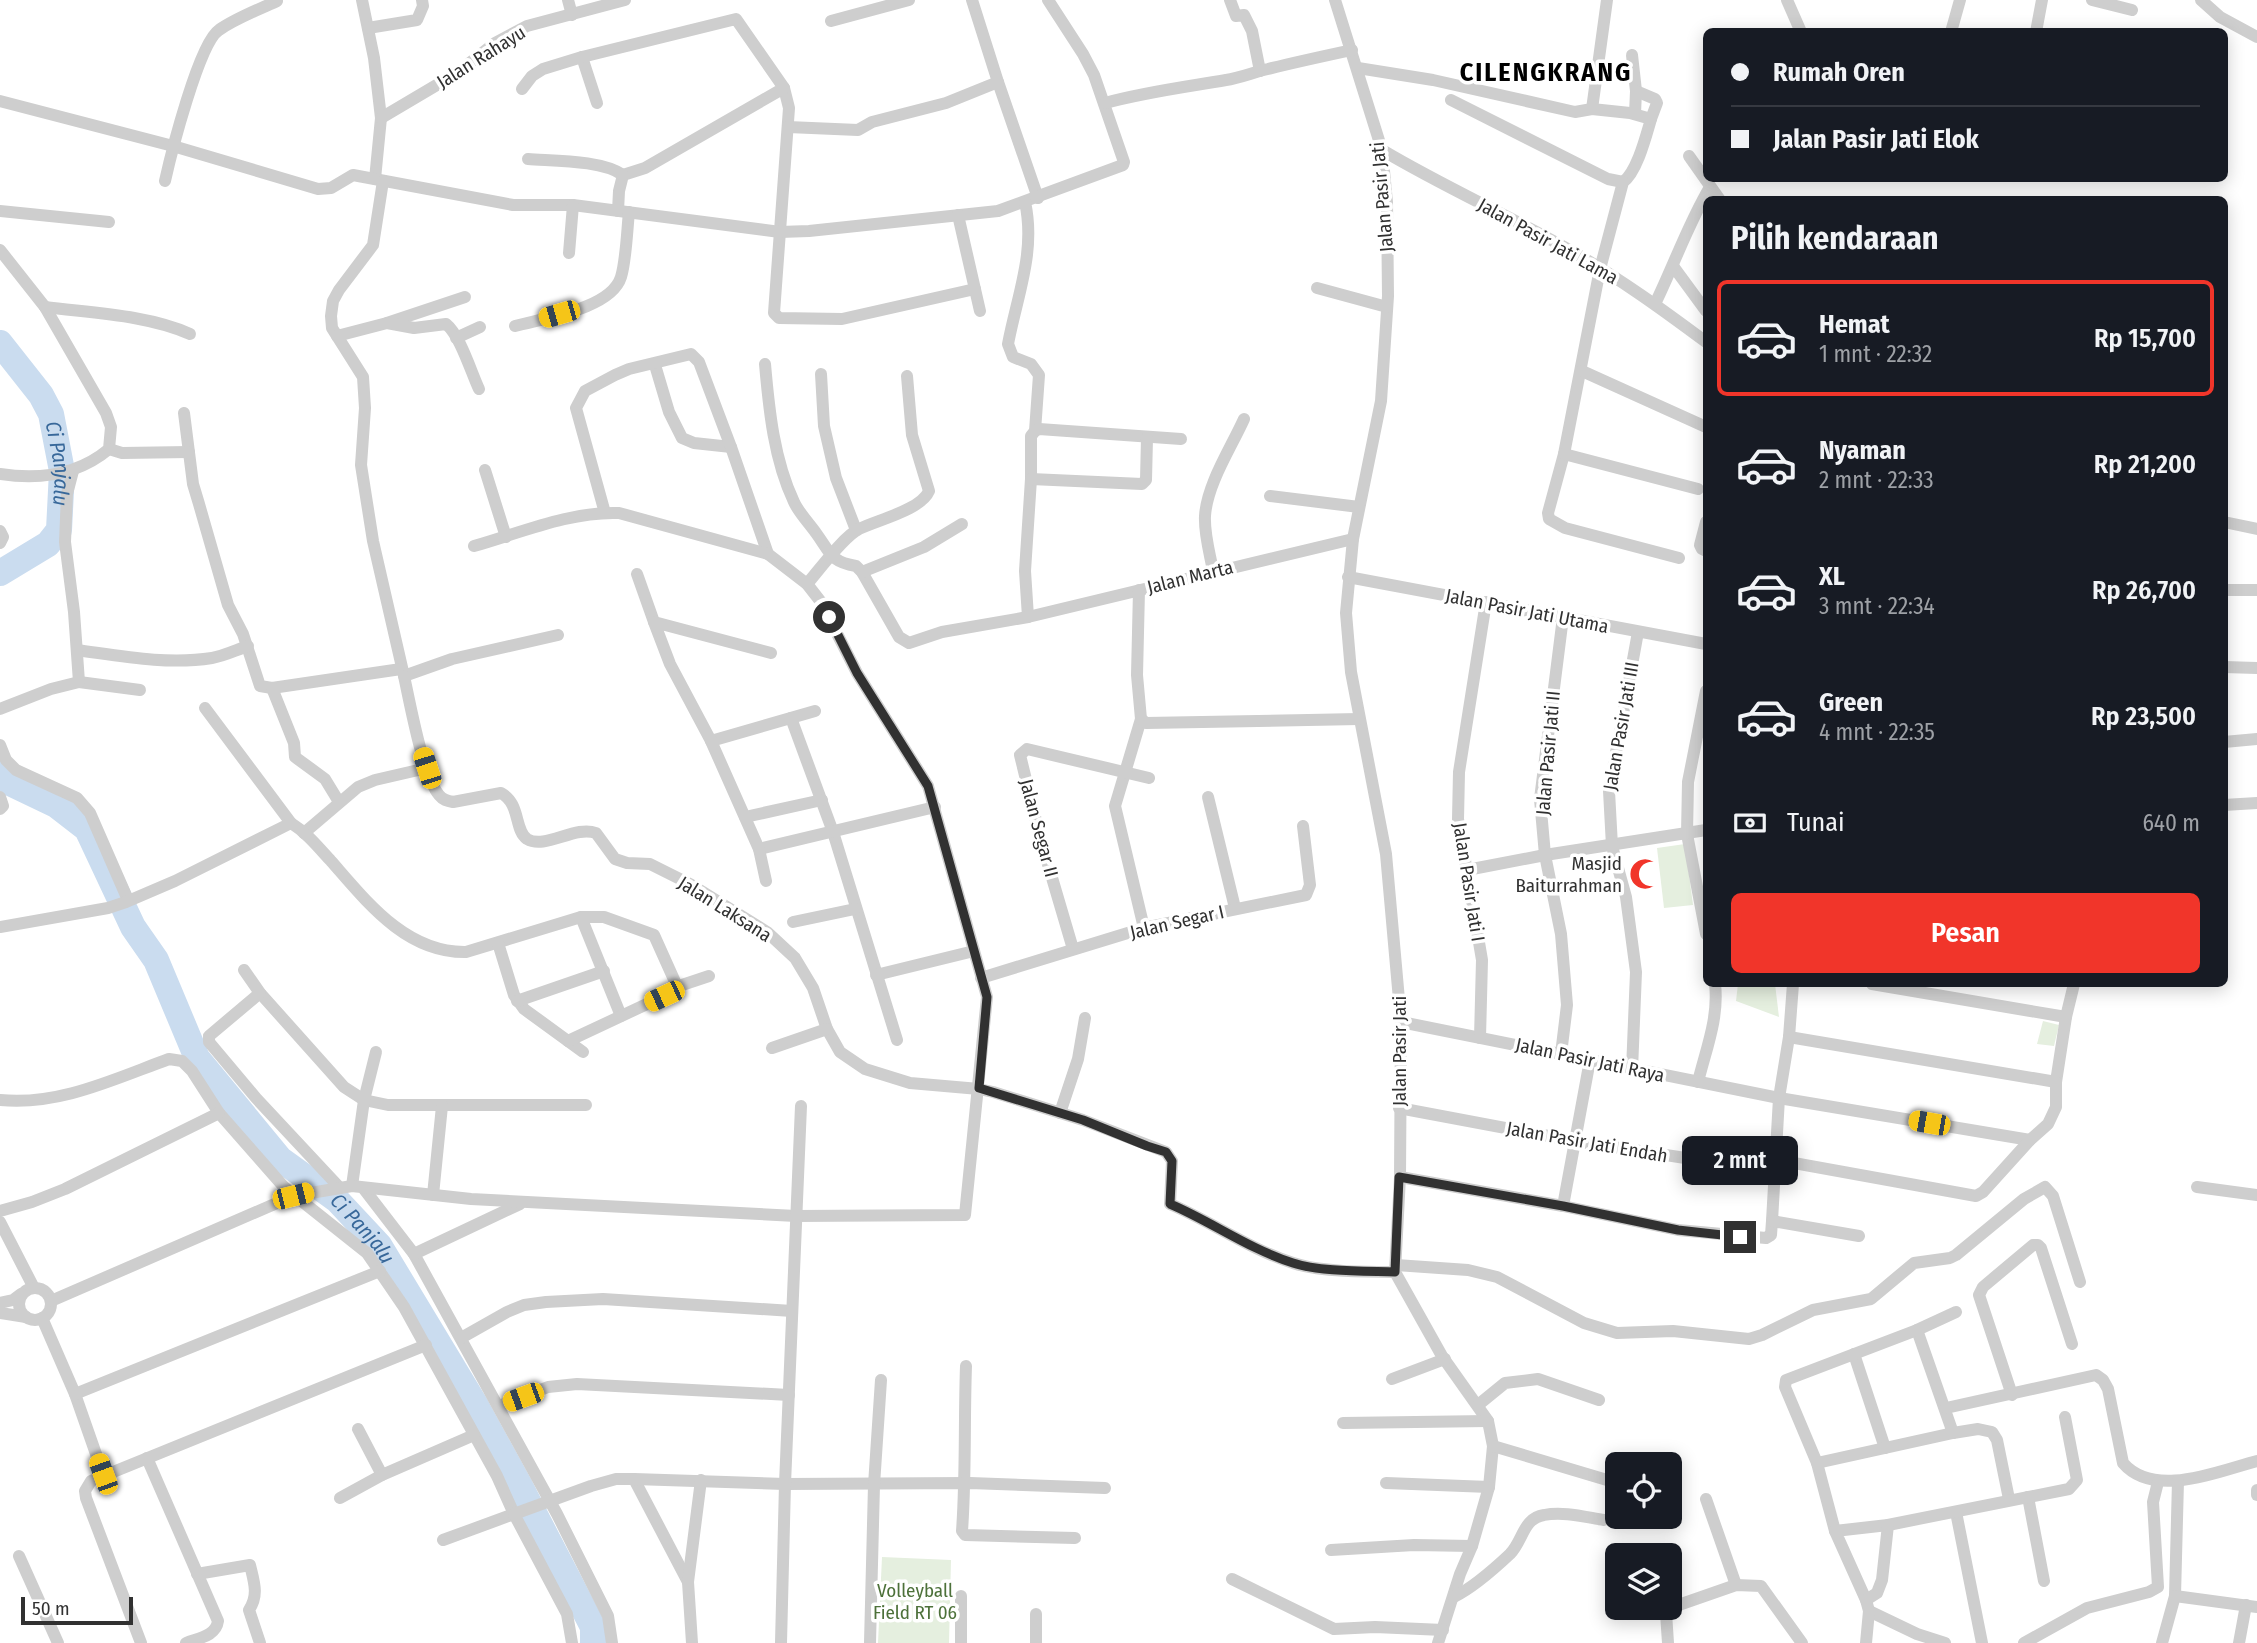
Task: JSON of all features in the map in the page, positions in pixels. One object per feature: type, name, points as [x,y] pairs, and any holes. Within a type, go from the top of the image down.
[{"type":"street","points":[[304,833],[354,790],[375,780],[427,768],[402,672],[373,541],[361,465],[365,408],[363,377],[332,328],[333,301],[347,276],[370,250],[379,180],[381,118],[374,58],[362,0]]},
{"type":"street","points":[[368,28],[417,20],[423,6],[422,0]]},
{"type":"street","points":[[568,0],[572,15]]},
{"type":"street","name":"Jalan Rahayu","points":[[381,118],[457,73],[495,43],[527,26],[625,0]]},
{"type":"street","points":[[831,21],[909,0]]},
{"type":"street","points":[[972,0],[1032,200],[1029,247],[1014,310],[1011,354],[1031,363],[1039,375],[1035,431]]},
{"type":"street","points":[[0,101],[173,146],[318,189],[331,188],[353,175],[513,205],[573,205],[780,232],[958,215],[998,211],[1124,162],[1105,103],[1083,54],[1048,0]]},
{"type":"street","points":[[1230,0],[1236,16],[1244,15],[1252,32],[1260,71]]},
{"type":"street","name":"Jalan Pasir Jati","points":[[1335,0],[1382,150],[1387,202],[1387,307],[1381,401],[1353,539],[1346,612],[1351,672],[1385,854],[1401,1022],[1396,1269]]},
{"type":"street","points":[[1592,109],[1607,0]]},
{"type":"street","points":[[1787,0],[1799,28]]},
{"type":"street","points":[[1952,28],[1960,0]]},
{"type":"street","points":[[2037,28],[2042,0]]},
{"type":"street","points":[[2092,0],[2132,10]]},
{"type":"street","points":[[2201,0],[2220,17],[2257,37]]},
{"type":"street","points":[[164,181],[208,43],[217,31],[277,1]]},
{"type":"street","points":[[522,89],[532,76],[543,69],[734,19],[784,88],[789,108],[774,313],[779,318],[842,319],[975,289]]},
{"type":"street","points":[[1105,103],[1166,88],[1229,80],[1352,50]]},
{"type":"street","points":[[1632,55],[1636,92],[1635,114]]},
{"type":"street","points":[[582,57],[597,103]]},
{"type":"street","points":[[1357,68],[1433,80],[1575,112],[1592,109],[1635,114],[1651,119]]},
{"type":"street","points":[[788,127],[858,130],[872,121],[946,103],[998,82]]},
{"type":"street","points":[[623,176],[645,168],[784,88]]},
{"type":"street","points":[[1636,92],[1655,99],[1657,103],[1630,176],[1623,182],[1600,269],[1582,371],[1549,508],[1549,519],[1565,528],[1679,558]]},
{"type":"street","points":[[1451,100],[1608,179],[1623,182]]},
{"type":"street","name":"Jalan Pasir Jati Lama","points":[[1382,150],[1422,174],[1511,218],[1600,269],[1655,304],[1703,340]]},
{"type":"street","points":[[1689,156],[1703,177]]},
{"type":"street","points":[[528,159],[583,164],[616,170],[623,176]]},
{"type":"street","points":[[515,326],[600,301],[614,291],[621,277],[624,211],[619,191],[623,176]]},
{"type":"street","points":[[1707,182],[1717,196]]},
{"type":"street","points":[[1705,196],[1710,187]]},
{"type":"street","points":[[1655,304],[1682,239],[1703,200]]},
{"type":"street","points":[[569,253],[573,205]]},
{"type":"street","points":[[0,211],[109,222]]},
{"type":"street","points":[[958,215],[979,311]]},
{"type":"street","points":[[0,250],[45,307],[106,413],[111,427],[109,449],[94,461],[72,471],[24,478],[0,474]]},
{"type":"street","points":[[1673,266],[1703,307]]},
{"type":"street","points":[[1317,288],[1387,307]]},
{"type":"street","points":[[337,336],[387,323],[465,297]]},
{"type":"street","points":[[45,307],[170,326],[190,334]]},
{"type":"street","points":[[387,323],[414,328],[446,324],[451,328],[479,389]]},
{"type":"street","points":[[456,338],[480,327]]},
{"type":"street","points":[[605,513],[576,408],[584,391],[629,369],[655,365],[691,354],[699,362],[732,447],[768,554]]},
{"type":"street","points":[[765,363],[768,400],[779,457],[794,504],[831,556],[845,564],[856,566],[862,572],[924,547],[962,524]]},
{"type":"street","points":[[655,365],[669,412],[682,438],[694,443],[732,447]]},
{"type":"street","points":[[1582,371],[1703,426]]},
{"type":"street","points":[[821,374],[824,426],[836,478],[856,530]]},
{"type":"street","points":[[807,584],[856,530],[897,514],[926,498],[929,491],[912,435],[907,376]]},
{"type":"street","points":[[184,413],[193,484],[228,605],[248,646],[258,684],[263,688],[402,672],[558,635]]},
{"type":"street","points":[[1213,571],[1205,519],[1206,509],[1221,464],[1227,457],[1244,419]]},
{"type":"street","points":[[1028,617],[1025,571],[1031,436],[1035,431],[1039,429],[1181,439]]},
{"type":"street","points":[[1031,479],[1142,484],[1146,480],[1147,438]]},
{"type":"street","points":[[109,449],[122,453],[190,452]]},
{"type":"street","points":[[1564,454],[1698,489]]},
{"type":"street","points":[[485,470],[506,537]]},
{"type":"street","points":[[72,471],[65,542],[79,682]]},
{"type":"street","points":[[1270,496],[1359,508]]},
{"type":"street","points":[[51,1301],[293,1196],[346,1188],[524,1202],[796,1216],[965,1215],[987,997],[928,786],[857,673],[821,602],[807,584],[768,554],[620,513],[564,520],[474,546]]},
{"type":"street","points":[[2228,523],[2257,529]]},
{"type":"street","points":[[0,531],[3,537],[0,543]]},
{"type":"street","name":"Jalan Marta","points":[[862,572],[899,637],[909,643],[942,632],[1028,617],[1353,539]]},
{"type":"street","points":[[637,574],[670,664],[711,741],[759,849],[766,881]]},
{"type":"street","name":"Jalan Pasir Jati Utama","points":[[1349,577],[1703,644]]},
{"type":"street","points":[[1139,590],[1136,674],[1141,719],[1115,806],[1144,928]]},
{"type":"street","points":[[2228,590],[2257,590]]},
{"type":"street","name":"Jalan Pasir Jati I","points":[[1480,1038],[1482,960],[1458,820],[1459,772],[1486,602]]},
{"type":"street","name":"Jalan Pasir Jati II","points":[[1560,1054],[1567,1005],[1561,934],[1545,855],[1540,799],[1563,617]]},
{"type":"street","points":[[654,622],[771,653]]},
{"type":"street","name":"Jalan Pasir Jati III","points":[[1632,1070],[1636,972],[1626,897],[1612,846],[1608,791],[1638,632]]},
{"type":"street","points":[[77,650],[134,658],[184,661],[214,657],[248,646]]},
{"type":"street","points":[[2228,667],[2257,668]]},
{"type":"street","points":[[0,709],[51,689],[79,682],[140,690]]},
{"type":"street","points":[[272,688],[294,743],[295,757],[325,779],[339,802]]},
{"type":"street","points":[[1703,706],[1688,782],[1687,834],[1703,918]]},
{"type":"street","points":[[205,708],[291,823],[304,833],[377,913],[421,943],[449,953],[466,952],[581,918],[604,917],[650,932],[657,940],[674,982],[679,986],[709,976]]},
{"type":"street","points":[[711,741],[815,711]]},
{"type":"street","points":[[791,718],[833,832],[897,1040]]},
{"type":"street","points":[[1141,719],[1146,723],[1359,719]]},
{"type":"street","points":[[2228,741],[2257,739]]},
{"type":"street","points":[[0,745],[6,760],[16,770],[77,798],[90,813],[127,901]]},
{"type":"street","name":"Jalan Segar II","points":[[1073,949],[1040,837],[1020,755],[1027,749],[1149,778]]},
{"type":"street","name":"Jalan Laksana","points":[[427,768],[438,795],[446,801],[501,793],[510,798],[527,839],[541,842],[583,831],[596,833],[615,859],[627,863],[650,864],[690,884],[767,932],[795,958],[813,988],[827,1029],[840,1052],[865,1069],[910,1083],[979,1088],[1060,1113],[1166,1152],[1172,1161],[1170,1204],[1246,1244],[1295,1264],[1356,1271],[1396,1269]]},
{"type":"street","points":[[0,797],[3,806],[0,809]]},
{"type":"street","points":[[1208,797],[1235,908]]},
{"type":"street","points":[[745,817],[822,800]]},
{"type":"street","points":[[2228,804],[2257,803]]},
{"type":"street","points":[[759,849],[935,807]]},
{"type":"street","points":[[0,927],[108,908],[175,881],[291,823]]},
{"type":"street","name":"Jalan Segar I","points":[[981,978],[1144,928],[1306,895],[1310,884],[1303,826]]},
{"type":"street","points":[[1467,870],[1703,831]]},
{"type":"street","points":[[793,922],[855,909]]},
{"type":"street","points":[[581,918],[621,1016]]},
{"type":"street","points":[[498,943],[517,1001],[583,1052]]},
{"type":"street","points":[[876,975],[974,951]]},
{"type":"street","points":[[244,970],[260,993],[344,1087],[364,1100],[388,1105],[586,1105]]},
{"type":"street","points":[[517,1001],[604,971]]},
{"type":"street","points":[[1698,1082],[1713,1029],[1715,987]]},
{"type":"street","points":[[1399,1177],[1563,1206],[1678,1230],[1761,1239],[1771,1235],[1779,1098],[1789,1037],[1793,987]]},
{"type":"street","points":[[1890,987],[2066,1017]]},
{"type":"street","points":[[2030,1140],[2048,1124],[2056,1107],[2056,1082],[2073,987]]},
{"type":"street","points":[[260,993],[209,1036],[209,1042],[256,1098],[414,1254],[499,1406],[546,1504],[608,1616],[612,1643]]},
{"type":"street","points":[[568,1041],[664,996]]},
{"type":"street","points":[[1060,1113],[1078,1059],[1085,1018]]},
{"type":"street","name":"Jalan Pasir Jati Raya","points":[[1401,1022],[1779,1098],[2030,1140]]},
{"type":"street","points":[[772,1048],[827,1029]]},
{"type":"street","points":[[1789,1037],[2056,1082]]},
{"type":"street","points":[[346,1188],[376,1052]]},
{"type":"street","points":[[0,1100],[60,1098],[169,1059],[181,1061],[192,1070],[219,1112],[293,1196],[368,1253],[380,1270],[426,1345],[518,1514],[566,1614],[572,1643]]},
{"type":"street","points":[[1563,1206],[1590,1060]]},
{"type":"street","points":[[433,1195],[442,1106]]},
{"type":"street","points":[[781,1643],[801,1106]]},
{"type":"street","name":"Jalan Pasir Jati Endah","points":[[1399,1108],[1575,1142],[1777,1166],[1976,1196],[1983,1192],[2030,1140]]},
{"type":"street","points":[[0,1211],[65,1189],[219,1112]]},
{"type":"street","points":[[1438,1643],[1472,1546],[1489,1487],[1493,1446],[1488,1421],[1445,1359],[1396,1269],[1468,1270],[1497,1277],[1584,1323],[1617,1333],[1673,1332],[1749,1339],[1813,1310],[1871,1299],[1914,1263],[1956,1255],[2024,1199],[2045,1187],[2053,1196],[2080,1282]]},
{"type":"street","points":[[2197,1187],[2257,1195]]},
{"type":"street","points":[[414,1254],[524,1202]]},
{"type":"street","points":[[1773,1221],[1859,1236]]},
{"type":"street","points":[[0,1222],[34,1288]]},
{"type":"street","points":[[2012,1395],[1979,1295],[1983,1287],[2033,1245],[2041,1248],[2072,1344]]},
{"type":"street","points":[[75,1394],[380,1270]]},
{"type":"street","points":[[0,1303],[13,1300],[34,1288],[45,1291],[51,1301],[50,1310],[42,1318],[35,1320],[0,1313]]},
{"type":"street","points":[[21,1294],[21,1311],[26,1317]]},
{"type":"street","points":[[461,1338],[507,1312],[524,1305],[546,1302],[603,1299],[792,1311]]},
{"type":"street","points":[[1866,1643],[1868,1605],[1835,1531],[1818,1463],[1785,1387],[1786,1380],[1917,1330],[1956,1312]]},
{"type":"street","points":[[42,1318],[75,1394],[103,1474]]},
{"type":"street","points":[[1917,1330],[1953,1433]]},
{"type":"street","points":[[141,1643],[86,1498],[85,1491],[91,1481],[426,1345]]},
{"type":"street","points":[[1854,1354],[1885,1448]]},
{"type":"street","points":[[1392,1379],[1445,1359]]},
{"type":"street","points":[[967,1366],[962,1531],[965,1535],[1075,1538]]},
{"type":"street","points":[[1946,1408],[2096,1375],[2104,1380],[2108,1389],[2123,1463],[2130,1472],[2158,1482],[2178,1481],[2257,1461]]},
{"type":"street","points":[[1478,1405],[1504,1383],[1538,1379],[1599,1400]]},
{"type":"street","points":[[870,1643],[874,1485],[881,1380]]},
{"type":"street","points":[[499,1406],[548,1387],[577,1384],[789,1395]]},
{"type":"street","points":[[1835,1531],[1888,1525],[2069,1489],[2077,1480],[2065,1417]]},
{"type":"street","points":[[1343,1423],[1488,1421]]},
{"type":"street","points":[[358,1429],[382,1475]]},
{"type":"street","points":[[1818,1463],[1979,1429],[1992,1433],[1997,1440],[2009,1499]]},
{"type":"street","points":[[340,1498],[382,1475],[474,1435]]},
{"type":"street","points":[[1493,1446],[1605,1479]]},
{"type":"street","points":[[147,1458],[218,1621],[212,1633],[186,1643]]},
{"type":"street","points":[[443,1540],[616,1479],[1105,1488]]},
{"type":"street","points":[[634,1479],[688,1583]]},
{"type":"street","points":[[692,1643],[688,1583],[701,1480]]},
{"type":"street","points":[[2162,1643],[2175,1596],[2178,1481]]},
{"type":"street","points":[[2024,1643],[2087,1608],[2149,1592],[2158,1587],[2153,1502],[2158,1482]]},
{"type":"street","points":[[1386,1483],[1489,1487]]},
{"type":"street","points":[[2028,1497],[2043,1581]]},
{"type":"street","points":[[1706,1499],[1736,1584]]},
{"type":"street","points":[[1956,1512],[1982,1643]]},
{"type":"street","points":[[1454,1597],[1468,1589],[1510,1554],[1524,1529],[1536,1517],[1556,1514],[1604,1520]]},
{"type":"street","points":[[1868,1605],[1882,1580],[1888,1525]]},
{"type":"street","points":[[1332,1550],[1414,1545],[1472,1546]]},
{"type":"street","points":[[19,1556],[58,1643]]},
{"type":"street","points":[[197,1574],[250,1565],[256,1594],[250,1610],[260,1643]]},
{"type":"street","points":[[1232,1579],[1334,1629],[1375,1627],[1443,1630]]},
{"type":"street","points":[[1682,1603],[1736,1584],[1761,1586],[1802,1643]]},
{"type":"street","points":[[961,1596],[961,1643]]},
{"type":"street","points":[[2175,1596],[2252,1606],[2239,1643]]},
{"type":"street","points":[[1868,1605],[1917,1634],[1945,1643]]},
{"type":"street","points":[[1036,1614],[1036,1643]]},
{"type":"street","points":[[1666,1620],[1668,1643]]},
{"type":"green space","points":[[1685,844],[1693,905],[1664,908],[1657,848]]},
{"type":"green space","points":[[1738,987],[1775,987],[1779,1017],[1736,1001]]},
{"type":"green space","points":[[2043,1021],[2059,1025],[2054,1046],[2037,1044]]},
{"type":"green space","name":"Volleyball Field RT 06","points":[[882,1557],[951,1560],[949,1643],[878,1643]]},
{"type":"waterway","name":"Ci Panjalu","points":[[0,343],[41,395],[51,414],[62,471],[59,530],[48,544],[0,573]]},
{"type":"waterway","name":"Ci Panjalu","points":[[0,766],[10,783],[56,805],[87,829],[133,927],[156,960],[197,1058],[280,1159],[337,1200],[379,1245],[475,1404],[519,1484],[593,1627],[593,1643]]},
{"type":"place","name":"Masjid Baiturrahman","points":[[1645,874]]},
{"type":"district","name":"CILENGKRANG","points":[[1546,72]]},
{"type":"route","points":[[829,617],[857,673],[928,786],[935,807],[987,997],[979,1088],[1083,1120],[1166,1152],[1172,1161],[1170,1204],[1246,1244],[1295,1264],[1356,1271],[1395,1272],[1399,1177],[1563,1206],[1678,1230],[1740,1237]]}]
